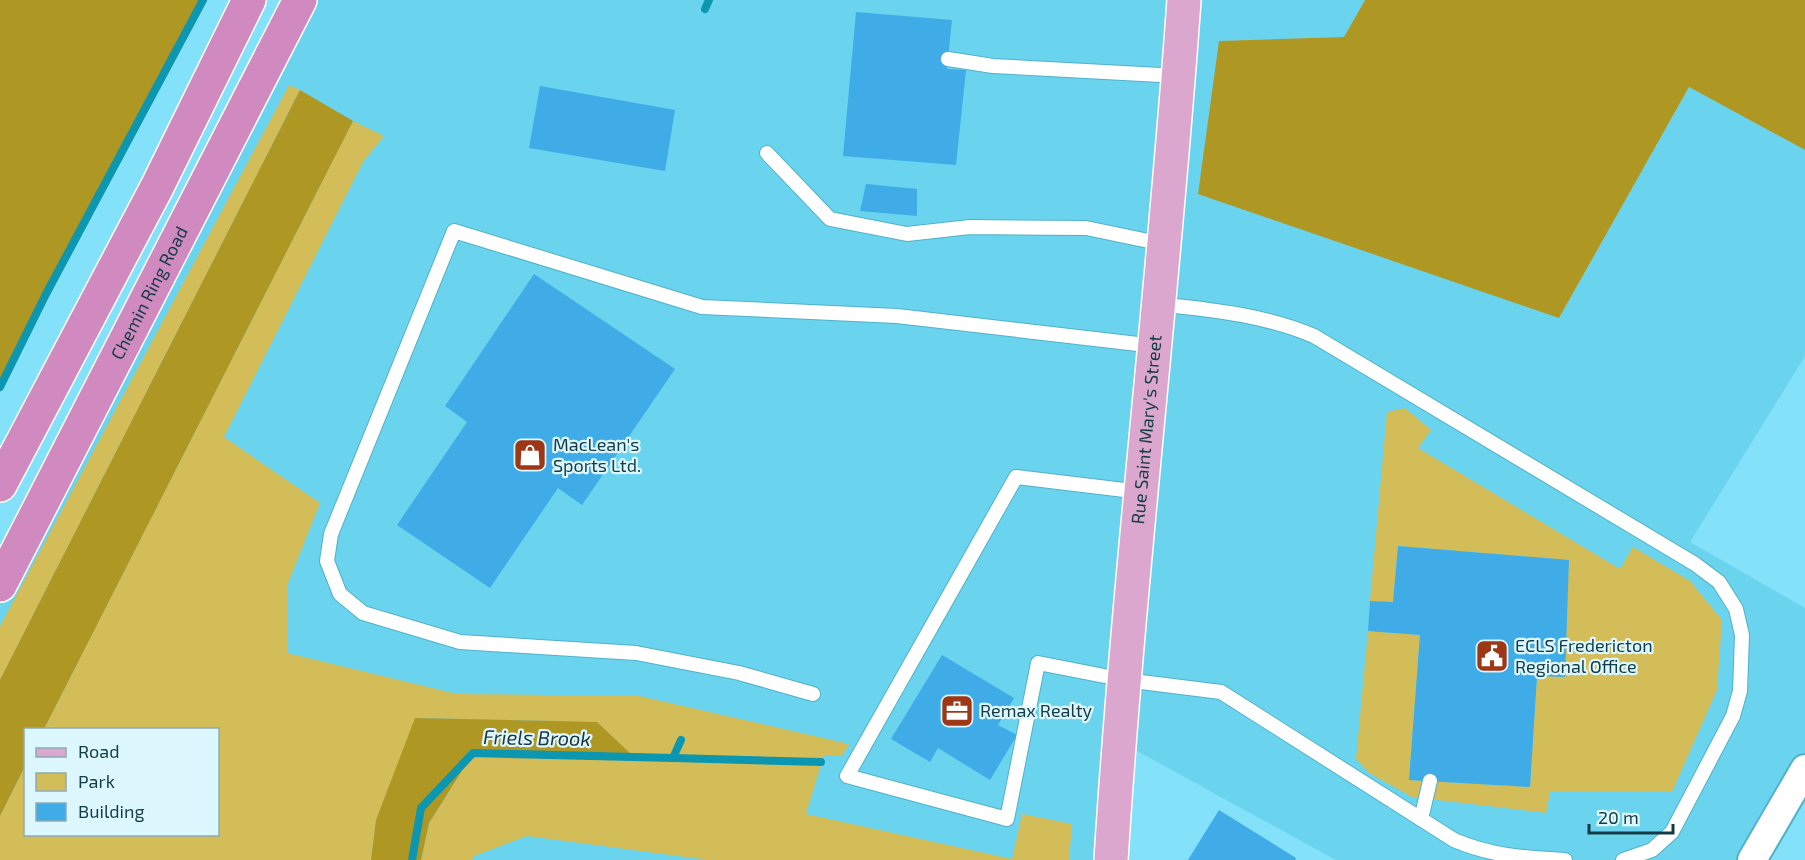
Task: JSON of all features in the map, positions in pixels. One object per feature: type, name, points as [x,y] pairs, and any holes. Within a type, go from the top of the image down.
[{"type":"highway","points":[[0,485],[157,187],[249,0]]},
{"type":"highway","name":"Chemin Ring Road","points":[[0,585],[300,0]]},
{"type":"main road","name":"Rue Saint Mary's Street","points":[[1111,860],[1125,680],[1157,346],[1163,244],[1184,0]]},
{"type":"street","points":[[1752,860],[1805,769]]},
{"type":"lane","points":[[948,59],[993,66],[1179,76]]},
{"type":"lane","points":[[767,153],[830,219],[907,234],[970,227],[1086,228],[1163,244]]},
{"type":"lane","points":[[813,694],[739,673],[636,653],[460,642],[363,613],[340,594],[327,561],[331,534],[454,231],[702,307],[897,316],[1157,346]]},
{"type":"lane","points":[[1159,304],[1246,314],[1283,324],[1314,336],[1685,558],[1719,582],[1736,609],[1742,635],[1740,690],[1732,716],[1672,832],[1652,850],[1623,860]]},
{"type":"lane","points":[[1142,492],[1016,477],[848,776],[1007,819],[1038,663],[1125,680],[1221,692],[1454,840],[1477,850],[1508,857],[1565,860]]},
{"type":"lane","points":[[1421,819],[1430,781]]},
{"type":"shaded area","points":[[0,0],[203,0],[46,294],[0,387]]},
{"type":"shaded area","points":[[300,0],[1365,0],[1344,37],[1219,41],[1559,318],[1689,87],[1805,150],[1805,356],[1690,542],[1805,608],[1805,769],[1752,860],[1336,860],[1119,741],[1111,860],[0,860],[0,585]]},
{"type":"shaded area","points":[[1365,0],[1805,0],[1805,150],[1689,87],[1559,318],[1198,194],[1219,41],[1344,37]]},
{"type":"shaded area","points":[[300,90],[353,121],[45,728],[24,728],[24,768],[0,816],[0,680]]},
{"type":"shaded area","points":[[415,718],[597,722],[634,757],[473,753],[429,823],[421,860],[371,860],[376,820]]},
{"type":"green space","points":[[289,85],[300,90],[0,680],[0,626]]},
{"type":"green space","points":[[353,121],[384,136],[363,162],[224,437],[320,503],[287,586],[287,653],[457,694],[639,696],[849,744],[842,756],[824,755],[806,814],[1012,859],[1022,814],[1072,824],[1069,860],[708,860],[527,836],[474,856],[472,860],[421,860],[429,823],[473,753],[633,757],[597,722],[416,718],[376,821],[371,860],[0,860],[0,816],[24,768],[24,836],[219,836],[219,728],[45,728]]},
{"type":"green space","points":[[1405,408],[1431,430],[1418,448],[1620,569],[1633,547],[1690,581],[1722,620],[1717,690],[1672,792],[1550,792],[1546,813],[1412,797],[1369,773],[1356,759],[1368,631],[1420,635],[1409,780],[1530,787],[1537,676],[1565,676],[1568,560],[1398,546],[1393,602],[1370,601],[1387,412]]},
{"type":"building","points":[[856,12],[952,20],[947,69],[966,70],[956,165],[843,156]]},
{"type":"building","points":[[540,86],[675,110],[665,171],[529,148]]},
{"type":"building","points":[[866,184],[917,189],[917,216],[860,211]]},
{"type":"building","name":"MacLean's Sports Ltd.","points":[[534,274],[675,369],[582,505],[558,488],[490,588],[397,525],[467,422],[445,406]]},
{"type":"building","name":"ECLS Fredericton Regional Office","points":[[1398,546],[1569,560],[1565,677],[1537,676],[1530,787],[1409,780],[1420,635],[1368,631],[1370,601],[1393,602]]},
{"type":"building","name":"Remax Realty","points":[[942,655],[1014,698],[998,725],[1017,735],[990,780],[938,748],[930,762],[891,739]]},
{"type":"building","points":[[1219,810],[1296,858],[1295,860],[1188,860]]},
{"type":"waterway","points":[[0,387],[46,294],[203,0]]},
{"type":"waterway","name":"Friels Brook","points":[[705,9],[709,0]]},
{"type":"waterway","name":"Friels Brook","points":[[412,860],[421,808],[473,753],[673,758],[681,740]]},
{"type":"waterway","points":[[673,758],[821,762]]},
{"type":"place","name":"MacLean's Sports Ltd.","points":[[530,455]]},
{"type":"place","name":"ECLS Fredericton Regional Office","points":[[1492,656]]},
{"type":"place","name":"Remax Realty","points":[[957,711]]}]
